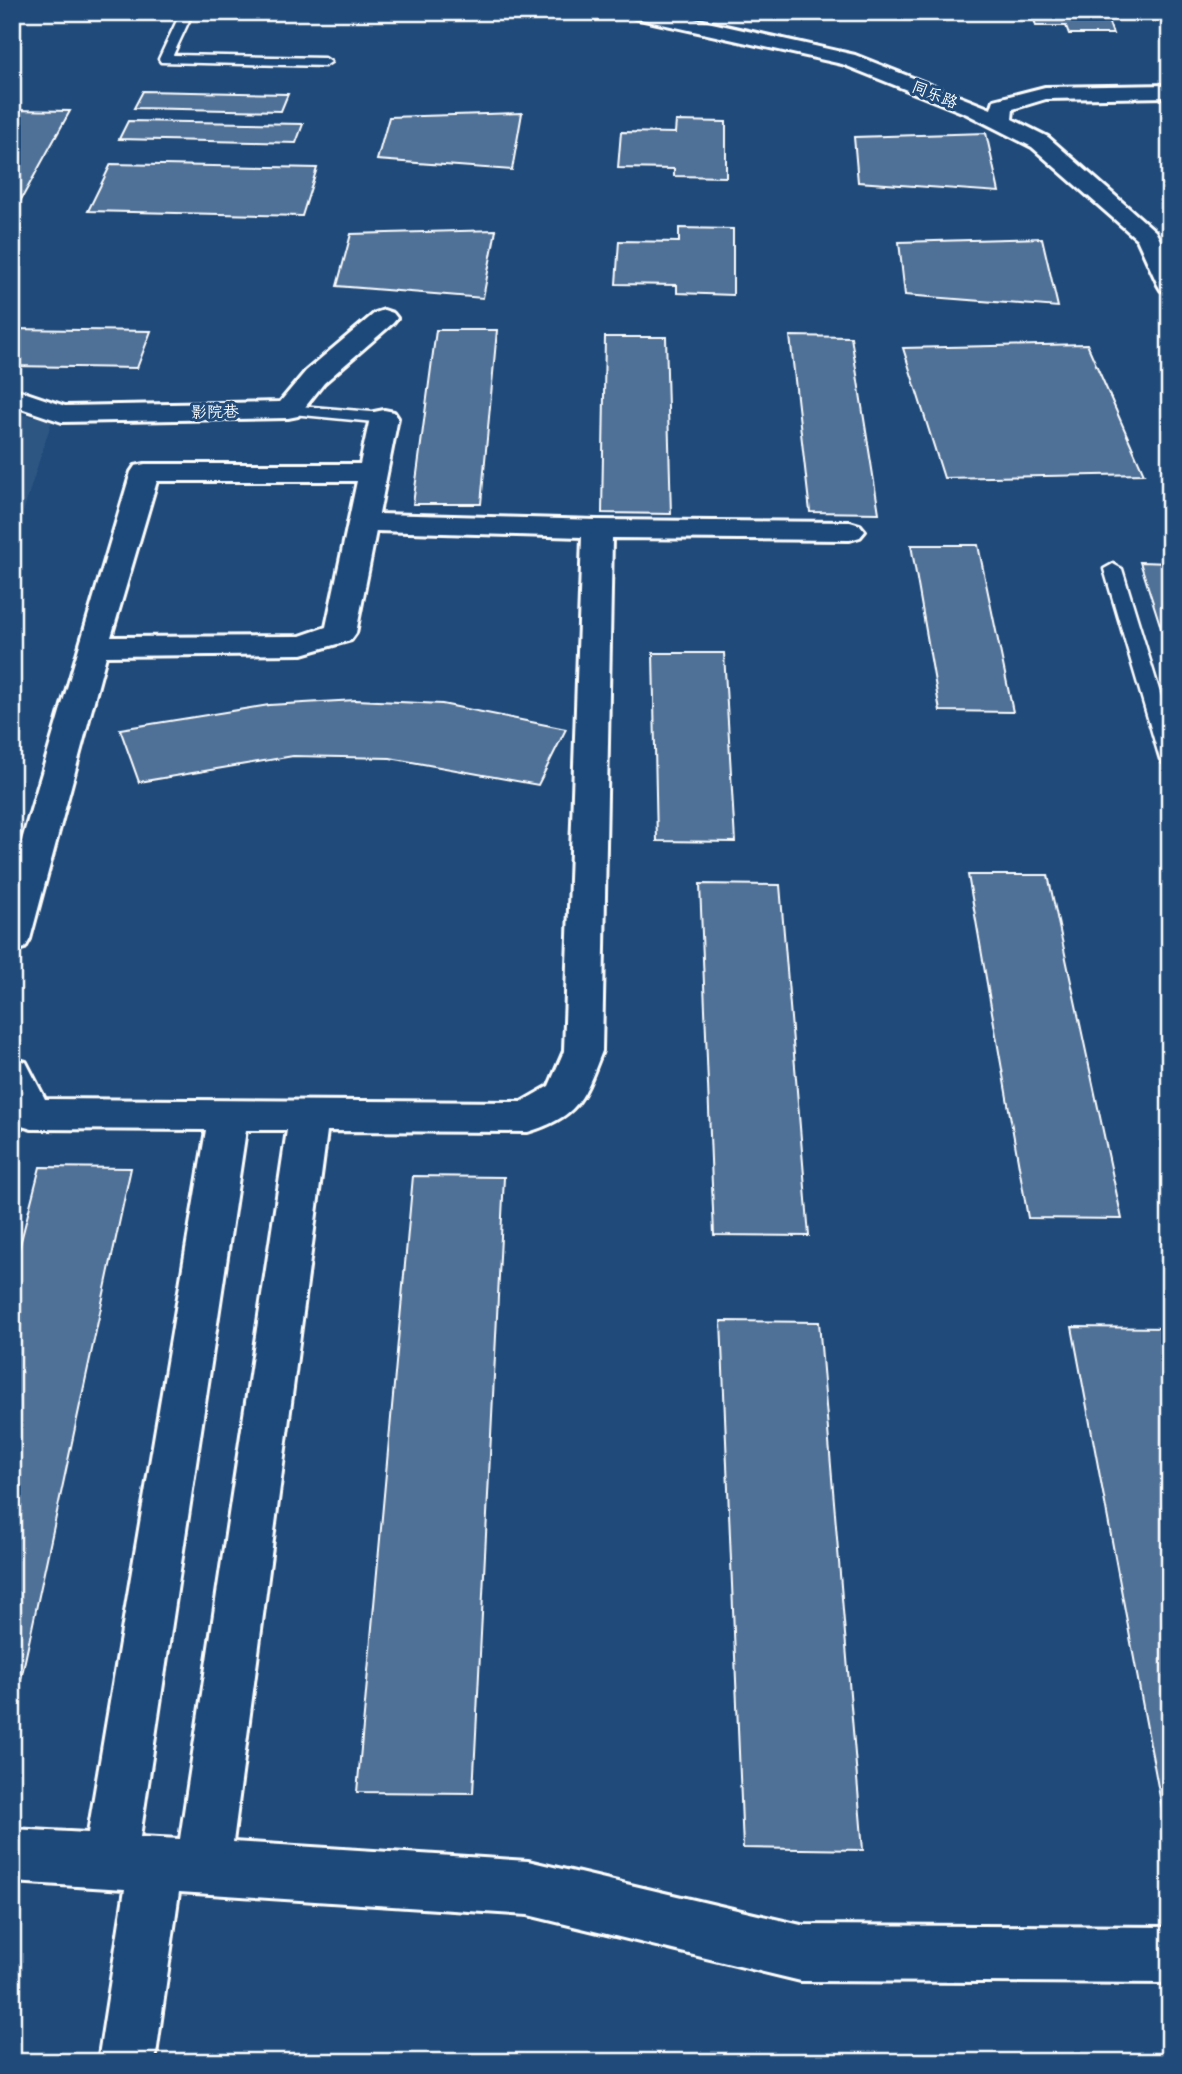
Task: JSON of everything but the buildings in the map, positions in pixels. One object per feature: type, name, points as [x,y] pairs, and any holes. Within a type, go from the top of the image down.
[{"type":"street","name":"同乐路","points":[[635,12],[848,59],[1001,122],[1040,142],[1147,236],[1170,285]]},
{"type":"street","points":[[1001,122],[1002,105],[1045,93],[1170,91]]},
{"type":"street","points":[[288,410],[315,377],[384,318]]},
{"type":"street","name":"影院巷","points":[[12,396],[62,414],[288,410]]},
{"type":"street","points":[[93,647],[302,645],[340,633],[384,418]]},
{"type":"street","points":[[12,939],[145,472],[373,473]]},
{"type":"street","points":[[363,522],[597,529],[850,531]]},
{"type":"street","points":[[12,1072],[32,1114],[528,1117],[565,1095],[583,1051],[597,529]]},
{"type":"street","points":[[156,1864],[228,1115]]},
{"type":"street","points":[[126,2062],[156,1864],[309,1115]]},
{"type":"street","points":[[12,1855],[528,1888],[802,1953],[1170,1955]]},
{"type":"lane","points":[[187,12],[165,59],[325,62]]},
{"type":"lane","points":[[288,410],[384,418]]},
{"type":"lane","points":[[1113,569],[1170,759]]},
{"type":"shaded area","points":[[12,413],[52,420],[12,547]]}]
